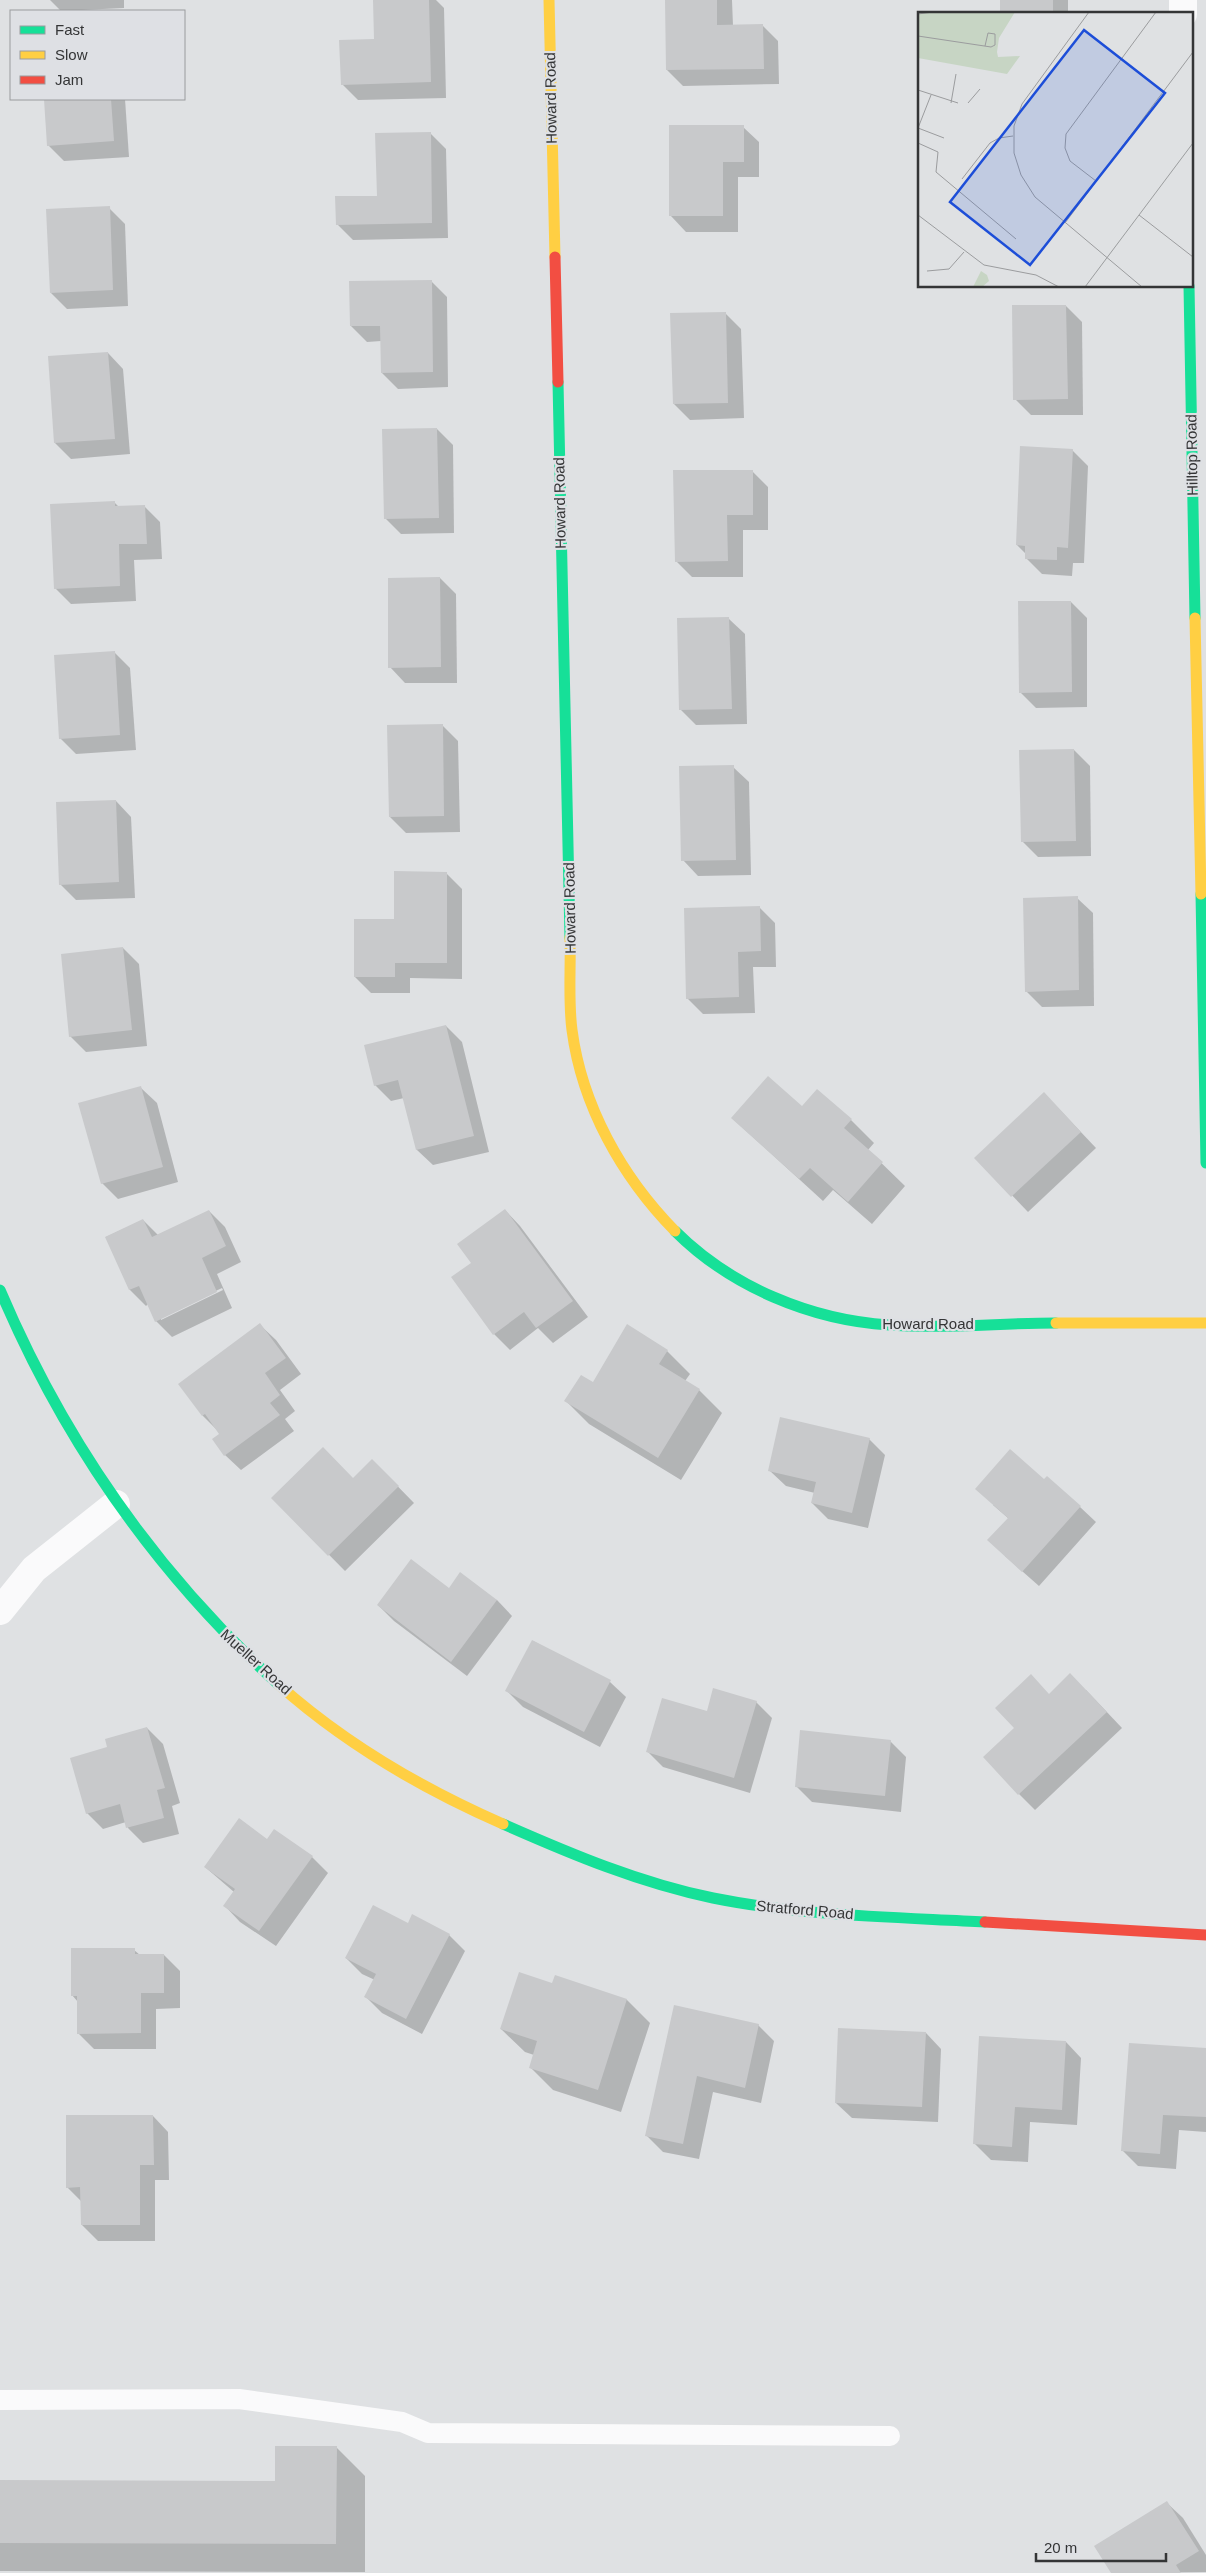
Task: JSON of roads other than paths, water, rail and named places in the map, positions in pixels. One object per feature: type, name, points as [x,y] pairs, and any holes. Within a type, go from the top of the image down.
[{"type":"street","name":"Howard Road","points":[[549,0],[572,1030],[589,1100],[620,1164],[648,1203],[680,1238],[716,1266],[755,1290],[819,1315],[887,1325],[1131,1321],[1206,1322]]},
{"type":"street","name":"Hilltop Road","points":[[1189,288],[1206,1164]]},
{"type":"street","name":"Mueller Road","points":[[0,1290],[21,1341],[52,1403],[87,1462],[116,1504],[203,1612],[246,1655],[338,1731],[427,1786]]},
{"type":"street","points":[[0,1611],[34,1569],[116,1504]]},
{"type":"street","name":"Stratford Road","points":[[427,1786],[536,1840],[649,1882],[753,1906],[806,1912],[1206,1935]]},
{"type":"lane","points":[[0,2400],[239,2399],[402,2422],[428,2433],[890,2436]]}]
